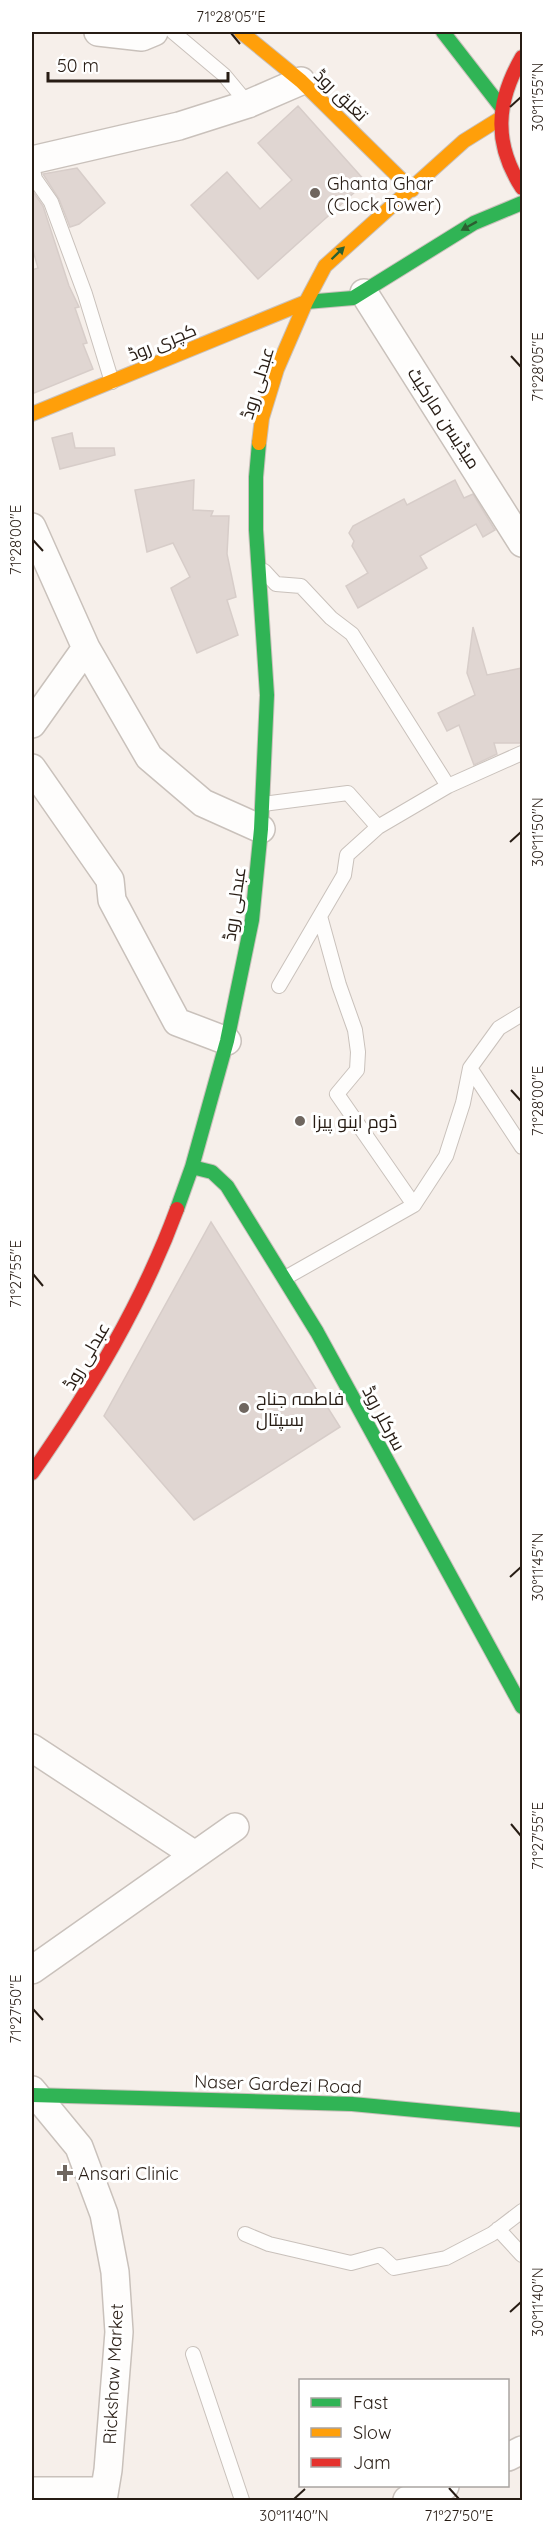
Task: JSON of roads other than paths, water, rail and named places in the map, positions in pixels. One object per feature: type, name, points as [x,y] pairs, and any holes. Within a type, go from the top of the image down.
[{"type":"main road","name":"تغلق روڈ","points":[[241,32],[301,81],[412,190]]},
{"type":"main road","points":[[443,32],[501,113]]},
{"type":"main road","points":[[522,57],[506,88],[501,113],[502,141],[508,162],[522,188]]},
{"type":"main road","name":"عبدلی روڈ","points":[[32,1473],[75,1410],[122,1332],[162,1249],[192,1167],[227,1041],[252,920],[262,816],[267,695],[256,477],[262,418],[277,369],[306,302],[325,266],[464,141],[501,113]]},
{"type":"main road","points":[[306,302],[346,299],[364,293],[474,223],[522,203]]},
{"type":"main road","name":"کچری روڈ","points":[[32,414],[306,302]]},
{"type":"main road","name":"سرکلر روڈ","points":[[192,1167],[212,1172],[227,1186],[285,1278],[317,1332],[522,1707]]},
{"type":"main road","name":"Naser Gardezi Road","points":[[33,2094],[352,2104],[522,2120]]},
{"type":"street","points":[[98,32],[142,37],[154,32]]},
{"type":"street","points":[[32,160],[179,126],[248,104],[301,81]]},
{"type":"street","name":"میڈیسن مارکیٹ","points":[[364,293],[522,543]]},
{"type":"street","points":[[32,527],[86,648],[149,757],[202,803],[262,816]]},
{"type":"street","points":[[32,724],[86,648]]},
{"type":"street","points":[[32,768],[110,880],[114,905],[177,1022],[227,1041]]},
{"type":"street","points":[[32,1748],[195,1855]]},
{"type":"street","points":[[32,1970],[235,1827]]},
{"type":"street","name":"Rickshaw Market","points":[[33,2094],[79,2147],[104,2214],[115,2272],[119,2332],[104,2496]]},
{"type":"street","points":[[407,2500],[442,2487]]},
{"type":"street","points":[[32,2491],[104,2496]]},
{"type":"lane","points":[[173,32],[224,75],[248,104]]},
{"type":"lane","points":[[32,166],[35,179],[51,202],[85,294],[112,382]]},
{"type":"lane","points":[[259,565],[276,584],[301,586],[331,618],[352,634],[448,786]]},
{"type":"lane","points":[[279,986],[344,875],[347,855],[378,827],[448,786],[522,753]]},
{"type":"lane","points":[[262,816],[348,793],[378,827]]},
{"type":"lane","points":[[320,916],[339,985],[355,1030],[358,1052],[357,1070],[337,1094],[414,1205]]},
{"type":"lane","points":[[285,1278],[414,1205],[446,1156],[463,1103],[470,1068],[499,1028],[522,1014]]},
{"type":"lane","points":[[470,1068],[522,1147]]},
{"type":"lane","points":[[245,2234],[269,2244],[343,2262],[351,2263],[380,2255],[394,2268],[446,2258],[498,2229],[522,2211]]},
{"type":"lane","points":[[498,2229],[522,2255]]},
{"type":"lane","points":[[193,2354],[242,2500]]},
{"type":"place","name":"Ghanta Ghar (Clock Tower)","points":[[315,193]]},
{"type":"place","name":"ڈوم اینو پیزا","points":[[300,1121]]},
{"type":"place","name":"فاطمہ جناح ہسپتال","points":[[244,1408]]},
{"type":"place","name":"Ansari Clinic","points":[[65,2173]]}]
